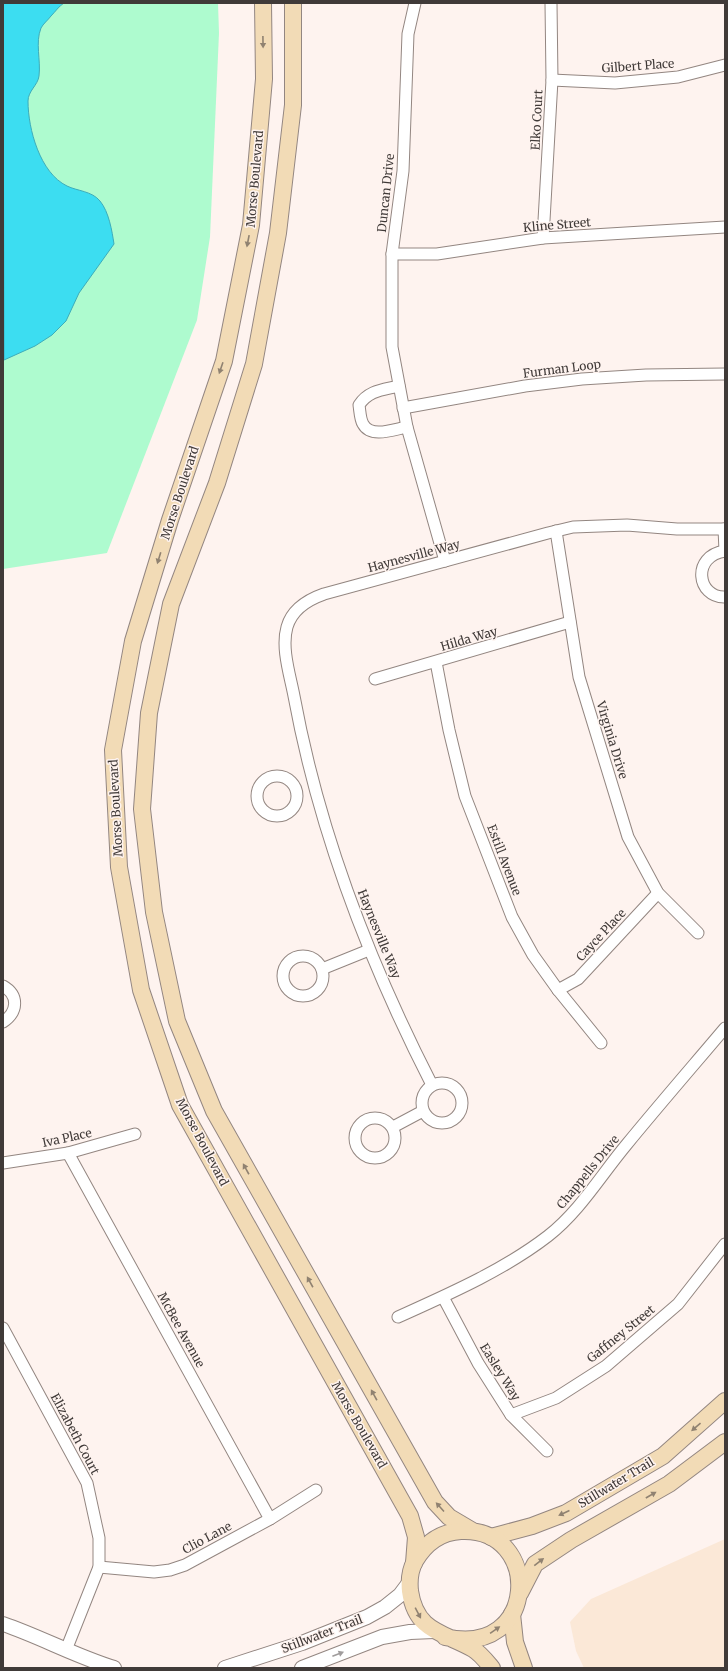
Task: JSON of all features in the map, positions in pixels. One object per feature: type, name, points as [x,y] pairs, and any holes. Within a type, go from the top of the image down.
[{"type":"main road","name":"Morse Boulevard","points":[[263,3],[264,79],[251,225],[224,362],[170,520],[133,641],[114,750],[119,867],[141,990],[180,1105],[410,1516],[416,1537],[414,1563]]},
{"type":"main road","name":"Morse Boulevard","points":[[293,3],[293,105],[278,233],[254,364],[217,483],[171,604],[150,713],[142,809],[154,912],[177,1021],[214,1111],[435,1502],[449,1517],[471,1530]]},
{"type":"main road","name":"Stillwater Trail","points":[[491,1537],[532,1526],[566,1513],[663,1456],[725,1401]]},
{"type":"main road","points":[[439,1634],[460,1640],[475,1639],[490,1634],[502,1626],[512,1614],[519,1594],[535,1564],[571,1540],[669,1484],[725,1442]]},
{"type":"main road","points":[[492,1668],[474,1650],[439,1634],[420,1618],[412,1602],[409,1583],[414,1563],[424,1548],[437,1537],[453,1531],[471,1530],[491,1537],[505,1547],[515,1561],[520,1577],[519,1594]]},
{"type":"main road","points":[[512,1614],[515,1642],[524,1668]]},
{"type":"street","name":"Duncan Drive","points":[[414,3],[408,34],[403,171],[392,254],[392,347],[407,427],[445,561]]},
{"type":"street","name":"Elko Court","points":[[543,238],[552,80],[551,3]]},
{"type":"street","name":"Gilbert Place","points":[[552,80],[615,83],[629,82],[678,77],[725,65]]},
{"type":"street","name":"Kline Street","points":[[392,254],[437,254],[543,238],[725,227]]},
{"type":"street","name":"Furman Loop","points":[[404,408],[582,378],[646,375],[725,374]]},
{"type":"street","points":[[399,386],[372,393],[364,398],[359,405],[363,424],[370,431],[378,432],[407,427]]},
{"type":"street","name":"Haynesville Way","points":[[432,1085],[369,950],[349,896],[315,788],[297,713],[286,654],[285,639],[287,627],[291,617],[309,599],[573,527],[627,525],[677,529],[725,529]]},
{"type":"street","points":[[725,529],[725,551],[710,556],[702,569],[702,577],[708,590],[715,595],[725,597]]},
{"type":"street","name":"Virginia Drive","points":[[556,531],[579,677],[628,837],[658,893],[698,933]]},
{"type":"street","name":"Hilda Way","points":[[375,679],[570,622]]},
{"type":"street","name":"Estill Avenue","points":[[436,662],[449,730],[465,796],[512,917],[533,955],[558,990],[601,1043]]},
{"type":"street","points":[[297,792],[315,788]]},
{"type":"street","name":"Cayce Place","points":[[558,990],[578,979],[658,893]]},
{"type":"street","points":[[322,969],[369,950]]},
{"type":"street","points":[[3,986],[12,994],[15,1008],[12,1014],[3,1022]]},
{"type":"street","name":"Chappells Drive","points":[[398,1317],[519,1257],[549,1236],[575,1210],[626,1144],[725,1028]]},
{"type":"street","points":[[446,1083],[458,1090],[462,1103],[461,1110],[452,1120],[438,1123],[426,1117],[423,1111],[422,1099],[424,1093],[432,1085],[446,1083]]},
{"type":"street","points":[[393,1127],[423,1111]]},
{"type":"street","name":"Iva Place","points":[[3,1163],[68,1153],[135,1134]]},
{"type":"street","name":"McBee Avenue","points":[[68,1153],[270,1519]]},
{"type":"street","name":"Gaffney Street","points":[[511,1414],[556,1398],[606,1366],[678,1304],[725,1244]]},
{"type":"street","name":"Easley Way","points":[[443,1296],[478,1363],[511,1414],[547,1451]]},
{"type":"street","name":"Elizabeth Court","points":[[3,1328],[87,1483],[99,1538],[99,1567],[66,1650]]},
{"type":"street","name":"Clio Lane","points":[[99,1567],[154,1572],[170,1570],[185,1565],[270,1519],[316,1490]]},
{"type":"street","name":"Stillwater Trail","points":[[225,1668],[302,1644],[367,1617],[385,1607],[400,1595],[409,1583]]},
{"type":"street","points":[[3,1624],[28,1632],[66,1650],[114,1668]]},
{"type":"street","name":"Stillwater Trail","points":[[302,1668],[382,1637],[410,1632],[439,1634]]},
{"type":"shaded area","points":[[725,1539],[725,1668],[584,1668],[576,1651],[570,1622],[591,1599]]},
{"type":"green space","points":[[3,3],[218,3],[219,33],[210,237],[197,320],[107,553],[3,569]]},
{"type":"water","points":[[3,3],[64,3],[43,25],[39,34],[39,76],[28,97],[30,124],[37,149],[43,161],[58,180],[71,188],[93,195],[103,205],[108,216],[114,244],[79,293],[66,321],[52,335],[35,346],[4,360]]}]
